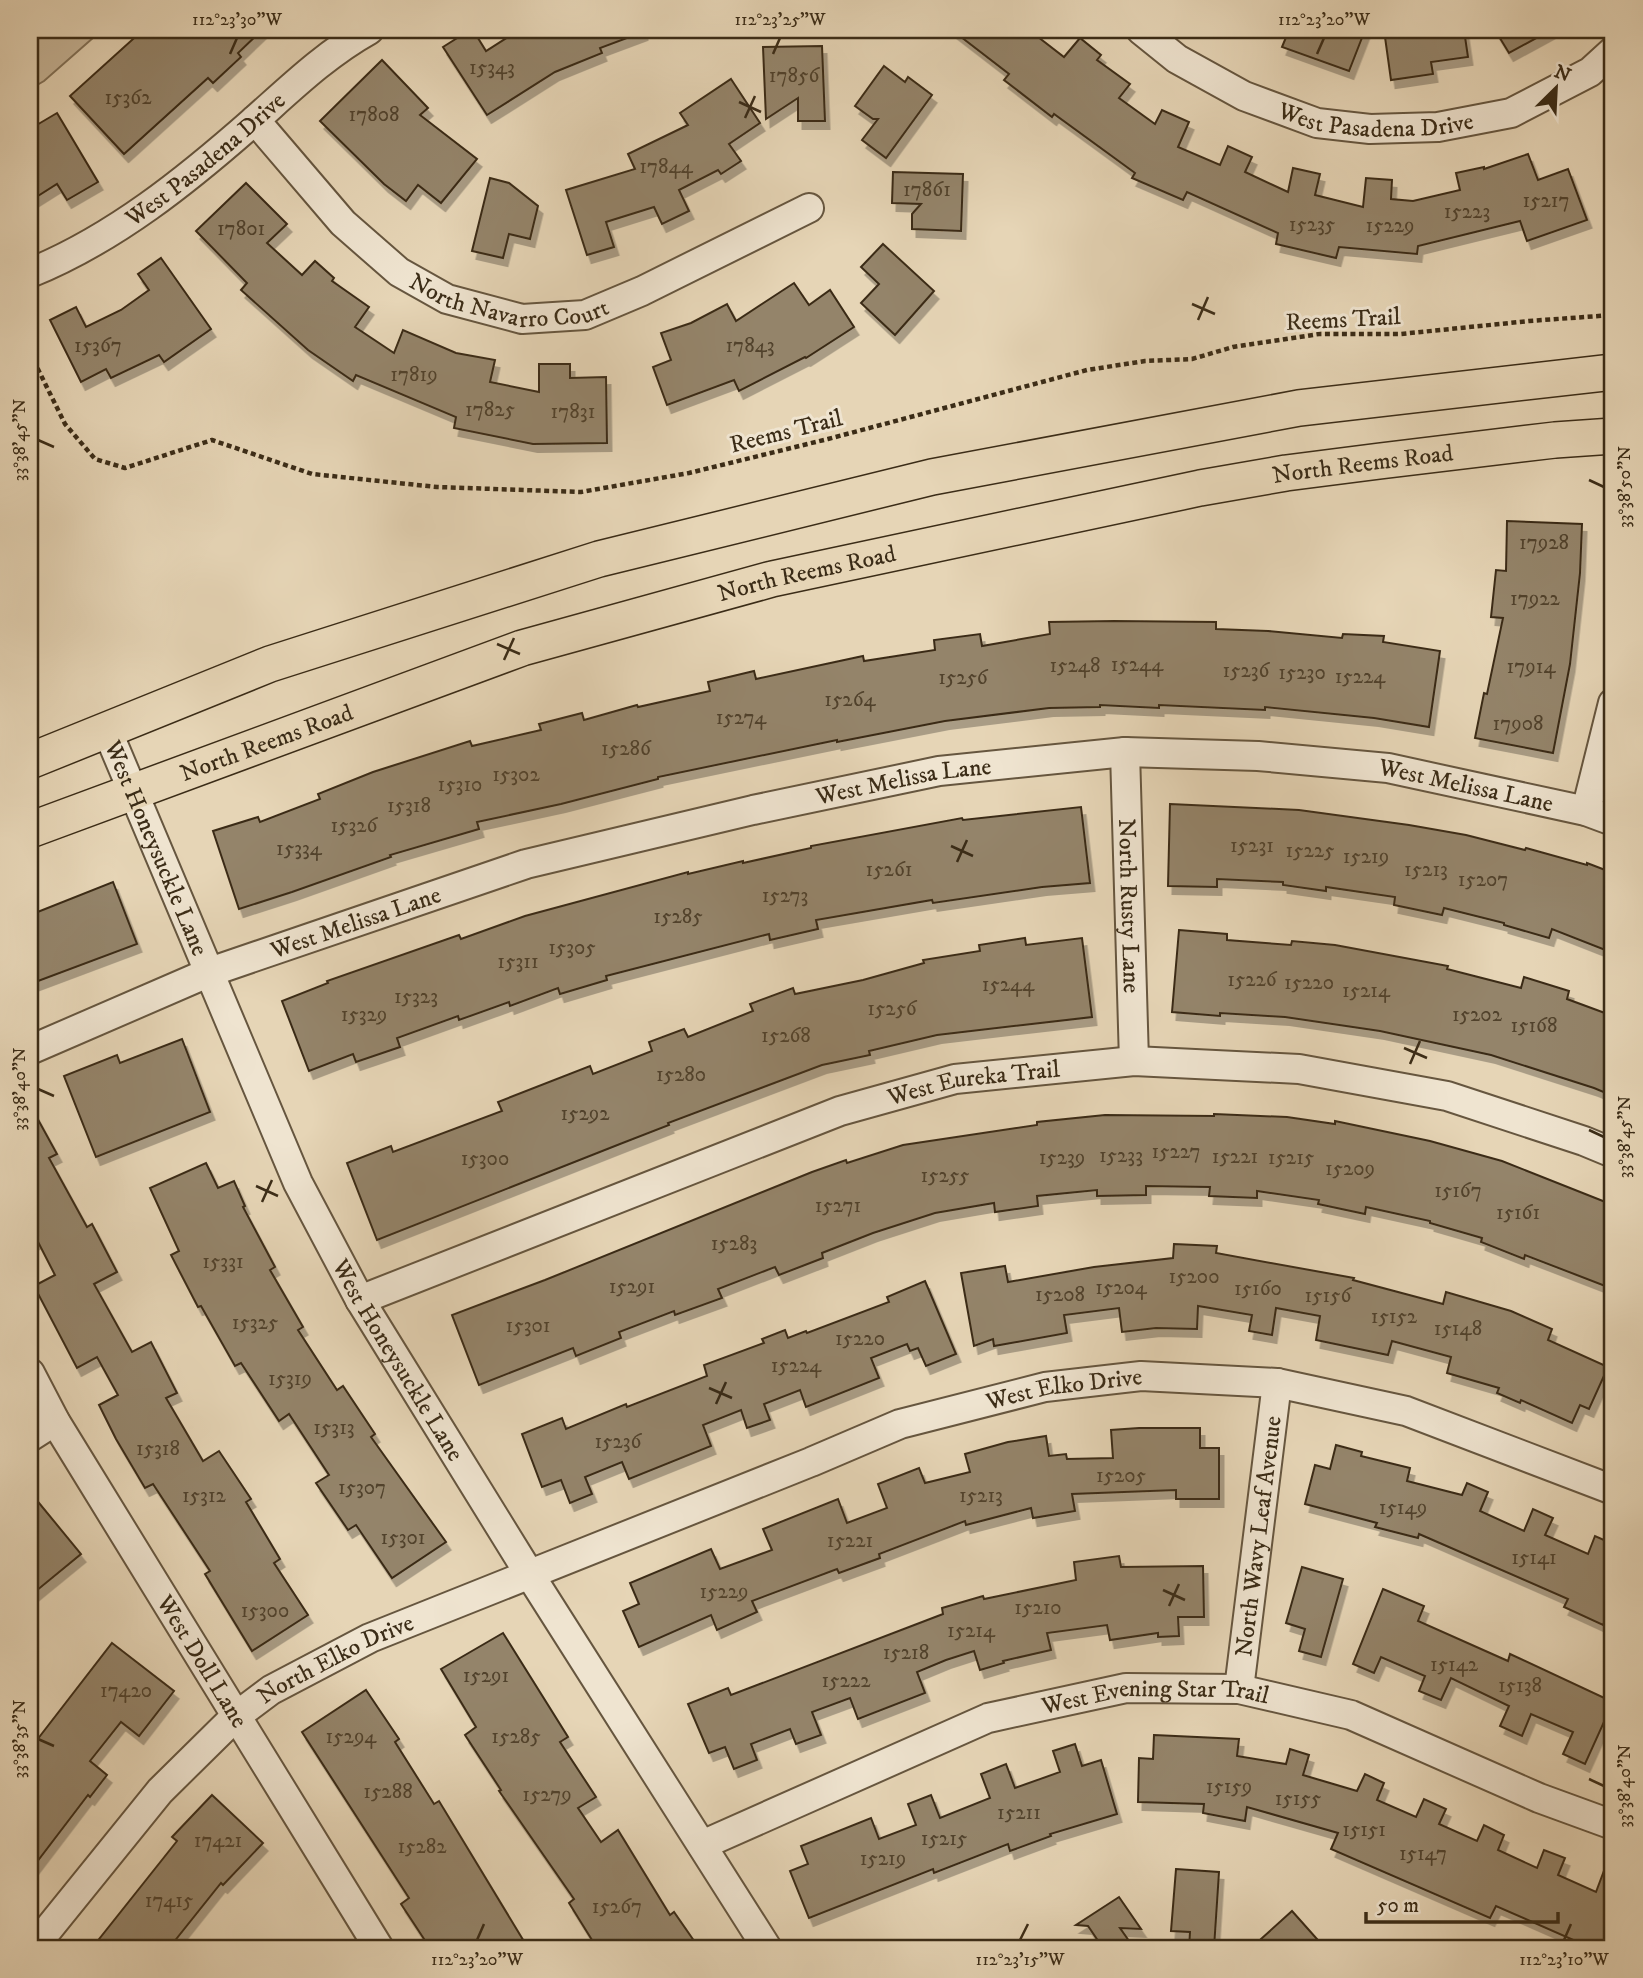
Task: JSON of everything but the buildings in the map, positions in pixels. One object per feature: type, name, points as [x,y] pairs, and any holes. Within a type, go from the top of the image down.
[{"type":"main road","points":[[30,761],[270,664],[598,559],[932,477],[1299,408],[1613,372]]},
{"type":"main road","name":"North Reems Road","points":[[30,830],[522,648],[772,579],[1261,477],[1555,440],[1613,436]]},
{"type":"street","name":"West Pasadena Drive","points":[[30,274],[64,260],[113,231],[166,193],[255,120],[303,75],[345,43],[369,30]]},
{"type":"street","name":"West Pasadena Drive","points":[[1141,30],[1177,59],[1244,96],[1317,123],[1370,129],[1438,127],[1511,113],[1590,72],[1613,51]]},
{"type":"street","name":"North Navarro Court","points":[[255,120],[343,223],[399,272],[447,299],[522,319],[585,315],[642,291],[809,208]]},
{"type":"street","points":[[1586,811],[1613,704]]},
{"type":"street","name":"West Honeysuckle Lane","points":[[107,730],[298,1183],[360,1300],[530,1575],[767,1948]]},
{"type":"street","name":"West Melissa Lane","points":[[30,1050],[210,972],[526,864],[753,810],[939,771],[1125,752],[1258,756],[1388,768],[1586,811],[1613,821]]},
{"type":"street","name":"North Rusty Lane","points":[[1125,752],[1134,1061]]},
{"type":"street","name":"West Eureka Trail","points":[[360,1300],[840,1111],[955,1079],[1134,1061],[1299,1069],[1447,1096],[1613,1153]]},
{"type":"street","name":"West Doll Lane","points":[[30,1373],[55,1421],[379,1948]]},
{"type":"street","name":"West Elko Drive","points":[[530,1575],[900,1424],[1045,1387],[1141,1376],[1277,1383],[1406,1411],[1612,1485]]},
{"type":"street","name":"North Wavy Leaf Avenue","points":[[1239,1689],[1277,1383]]},
{"type":"street","points":[[30,1437],[55,1421]]},
{"type":"street","name":"North Elko Drive","points":[[33,1948],[160,1791],[235,1717],[271,1690],[369,1639],[530,1575]]},
{"type":"street","name":"West Evening Star Trail","points":[[702,1845],[988,1718],[1126,1688],[1239,1689],[1351,1715],[1539,1798],[1613,1825]]},
{"type":"path","name":"Reems Trail","points":[[30,353],[65,424],[96,459],[125,468],[212,440],[312,474],[437,487],[581,492],[689,473],[1087,370],[1145,361],[1192,359],[1233,348],[1319,334],[1401,334],[1613,315]]},
{"type":"shaded area","points":[[30,30],[102,30],[44,81],[30,89]]}]
